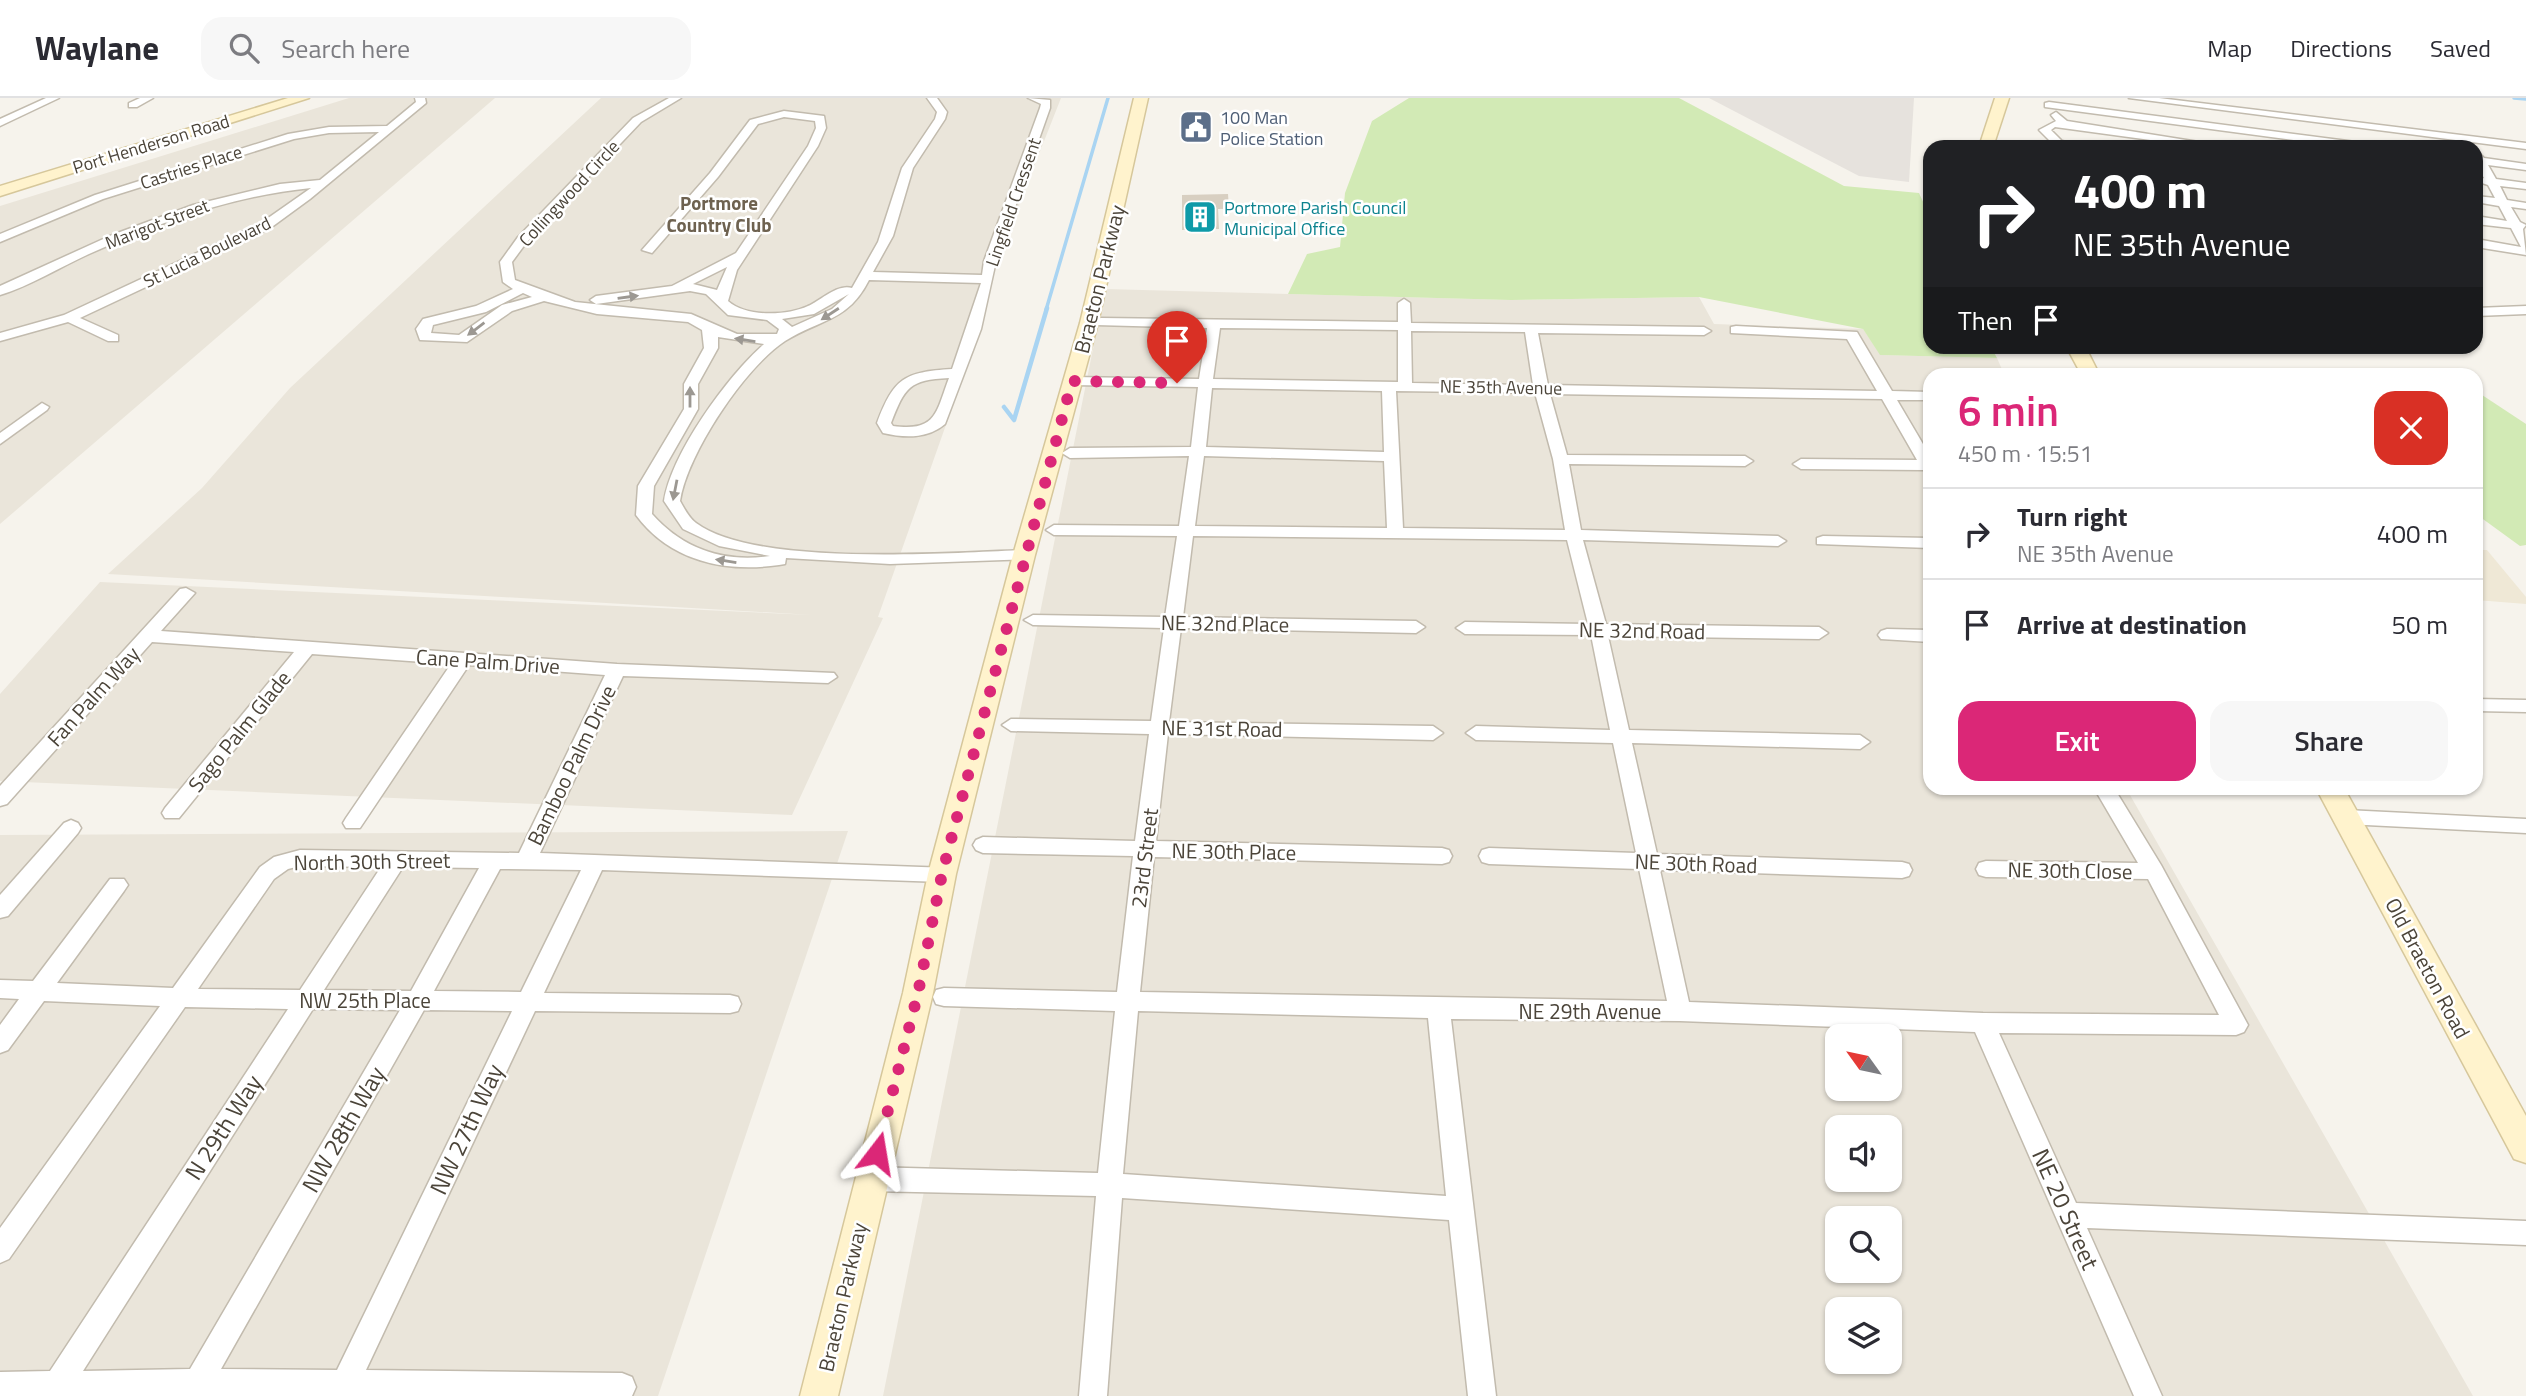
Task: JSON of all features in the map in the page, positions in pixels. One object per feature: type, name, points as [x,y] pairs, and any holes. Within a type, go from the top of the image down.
[{"type":"street","points":[[0,123],[54,98]]},
{"type":"street","points":[[133,105],[148,98]]},
{"type":"street","name":"Port Henderson Road","points":[[0,191],[302,98]]},
{"type":"street","name":"St Lucia Boulevard","points":[[0,337],[23,333],[69,318],[265,226],[421,103],[420,98]]},
{"type":"street","name":"Collingwood Circle","points":[[676,98],[638,120],[522,240],[506,262],[509,282],[535,297],[562,305],[691,318],[735,339],[756,342],[783,337]]},
{"type":"street","points":[[793,557],[737,547],[706,537],[683,522],[672,501],[678,477],[744,371],[783,337],[823,320],[850,301],[876,261],[888,231],[893,203],[913,160],[940,127],[942,112],[932,98]]},
{"type":"street","name":"Lingfield Cressent","points":[[864,276],[988,279],[990,261],[1045,108],[1046,102],[1033,98]]},
{"type":"street","name":"Braeton Parkway","points":[[819,1396],[918,993],[942,874],[1072,381],[1124,177],[1141,98]]},
{"type":"street","points":[[1988,140],[2002,98]]},
{"type":"street","points":[[2134,98],[2449,140]]},
{"type":"street","points":[[2050,101],[2064,124]]},
{"type":"street","points":[[2050,101],[2204,126],[2315,140]]},
{"type":"street","points":[[2201,107],[2207,140]]},
{"type":"street","points":[[648,250],[714,175],[754,122],[784,114],[820,118],[821,128],[813,146],[740,256],[723,289],[722,301]]},
{"type":"street","points":[[2056,140],[2044,130],[2053,124],[2169,140]]},
{"type":"street","name":"Castries Place","points":[[0,238],[99,197],[292,136],[329,130],[389,129]]},
{"type":"street","points":[[2483,144],[2526,146]]},
{"type":"street","points":[[2483,159],[2526,167]]},
{"type":"street","points":[[2483,167],[2503,203],[2520,225],[2526,245]]},
{"type":"street","points":[[2483,181],[2526,186]]},
{"type":"street","name":"Marigot Street","points":[[0,291],[174,215],[262,188],[322,183]]},
{"type":"street","points":[[2483,200],[2526,205]]},
{"type":"street","points":[[2483,220],[2520,225]]},
{"type":"street","points":[[2483,244],[2526,251]]},
{"type":"street","points":[[672,316],[660,309],[662,294],[740,256]]},
{"type":"street","points":[[771,317],[809,311],[864,276]]},
{"type":"street","points":[[956,373],[907,379],[897,389],[884,423],[888,430],[911,433],[930,431],[940,421],[974,330],[988,279]]},
{"type":"street","name":"Collingwood Circle","points":[[535,297],[607,300],[677,287],[710,291],[733,312],[771,317]]},
{"type":"street","points":[[522,289],[481,309],[428,322],[423,329],[425,337],[439,341],[462,339],[507,308],[535,297]]},
{"type":"street","points":[[1404,303],[1405,386]]},
{"type":"street","points":[[2483,312],[2526,310]]},
{"type":"street","points":[[771,317],[786,328],[783,337]]},
{"type":"street","points":[[69,318],[113,338]]},
{"type":"street","points":[[1101,322],[1704,331]]},
{"type":"street","name":"23rd Street","points":[[1093,1396],[1108,1185],[1127,1001],[1159,727],[1213,323]]},
{"type":"street","points":[[708,328],[712,338],[710,348],[691,384],[691,409],[646,486],[644,515],[655,530],[668,540],[707,558],[746,564],[793,557],[1024,555]]},
{"type":"street","points":[[1531,328],[1541,388],[1561,459],[1574,535],[1598,629],[1680,1011]]},
{"type":"street","points":[[1736,330],[1852,335],[1923,456]]},
{"type":"street","name":"NE 35th Avenue","points":[[1072,381],[1923,396]]},
{"type":"street","points":[[1389,388],[1394,457],[1395,533]]},
{"type":"street","points":[[2,437],[42,407]]},
{"type":"street","points":[[1070,453],[1198,451],[1394,457]]},
{"type":"street","points":[[1561,459],[1745,461]]},
{"type":"street","points":[[1801,464],[1923,466]]},
{"type":"street","points":[[1054,530],[1574,535],[1778,541]]},
{"type":"street","points":[[1823,541],[1923,543]]},
{"type":"street","name":"Fan Palm Way","points":[[0,799],[186,593]]},
{"type":"street","name":"NE 32nd Place","points":[[1033,620],[1416,626]]},
{"type":"street","name":"NE 32nd Road","points":[[1465,628],[1819,633]]},
{"type":"street","points":[[1888,635],[1923,636]]},
{"type":"street","name":"Cane Palm Drive","points":[[148,636],[617,670],[828,677]]},
{"type":"street","name":"Sago Palm Glade","points":[[172,813],[306,649]]},
{"type":"street","points":[[353,823],[464,659]]},
{"type":"street","name":"Bamboo Palm Drive","points":[[526,860],[617,670]]},
{"type":"street","points":[[2483,705],[2526,706]]},
{"type":"street","name":"NE 31st Road","points":[[1011,725],[1433,733]]},
{"type":"street","points":[[1476,733],[1860,742]]},
{"type":"street","points":[[2108,795],[2154,871]]},
{"type":"street","name":"Old Braeton Road","points":[[2334,795],[2526,1149]]},
{"type":"street","points":[[2346,817],[2526,825]]},
{"type":"street","points":[[0,910],[71,828]]},
{"type":"street","name":"NE 30th Place","points":[[983,845],[1442,856]]},
{"type":"street","name":"NE 30th Road","points":[[1489,856],[1902,870]]},
{"type":"street","name":"North 30th Street","points":[[0,1250],[273,868],[300,858],[526,860],[942,874]]},
{"type":"street","name":"N 29th Way","points":[[53,1390],[397,859]]},
{"type":"street","name":"NW 28th Way","points":[[193,1390],[418,999],[494,860]]},
{"type":"street","name":"NW 27th Way","points":[[342,1391],[595,862]]},
{"type":"street","name":"NE 30th Close","points":[[1986,869],[2154,871]]},
{"type":"street","name":"NE 29th Avenue","points":[[944,997],[1438,1009],[1680,1011],[1983,1023],[2236,1025],[2154,871]]},
{"type":"street","points":[[0,1043],[37,989],[117,885]]},
{"type":"street","name":"NW 25th Place","points":[[0,989],[178,998],[730,1004]]},
{"type":"street","points":[[1438,1009],[1482,1396]]},
{"type":"street","name":"NE 20 Street","points":[[1983,1023],[2148,1396]]},
{"type":"street","points":[[870,1180],[1108,1185],[1462,1209]]},
{"type":"street","points":[[2070,1215],[2526,1233]]},
{"type":"street","points":[[0,1386],[53,1390],[342,1391],[622,1387]]},
{"type":"shaded area","points":[[349,98],[495,98],[0,524],[0,206]]},
{"type":"shaded area","name":"Portmore Country Club","points":[[601,98],[1061,98],[973,322],[982,323],[878,617],[883,618],[792,815],[0,781],[0,694],[100,582],[812,615],[108,574],[202,488],[290,388]]},
{"type":"shaded area","points":[[1709,98],[1914,98],[1909,182],[1859,176]]},
{"type":"shaded area","points":[[1105,289],[1511,300],[1699,297],[1714,324],[1863,329],[1881,355],[1997,358],[2001,368],[1923,368],[1923,795],[2130,795],[2473,1396],[883,1396]]},
{"type":"shaded area","points":[[2483,550],[2487,550],[2526,597],[2526,604],[2483,601]]},
{"type":"shaded area","points":[[848,831],[658,1396],[0,1396],[0,835]]},
{"type":"green space","points":[[1409,98],[1679,98],[1844,186],[1919,193],[1923,202],[1923,354],[1995,354],[1997,358],[1880,355],[1863,329],[1699,297],[1511,300],[1288,294],[1307,254],[1340,247],[1345,193],[1372,121]]},
{"type":"green space","points":[[2483,396],[2526,424],[2526,545],[2520,546],[2483,519]]},
{"type":"building","name":"Portmore Parish Council Municipal Office","points":[[1228,194],[1229,209],[1218,209],[1219,229],[1182,230],[1182,195]]},
{"type":"waterway","points":[[1046,310],[1108,98]]},
{"type":"waterway","points":[[2514,98],[2526,99]]},
{"type":"waterway","points":[[1004,407],[1014,420],[1047,308]]},
{"type":"place","name":"100 Man Police Station","points":[[1196,127]]},
{"type":"place","name":"Portmore Parish Council Municipal Office","points":[[1200,217]]},
{"type":"district","name":"Portmore Country Club","points":[[719,213]]},
{"type":"route","points":[[877,1153],[918,993],[942,874],[952,846],[980,725],[1072,381],[1177,383]]}]
